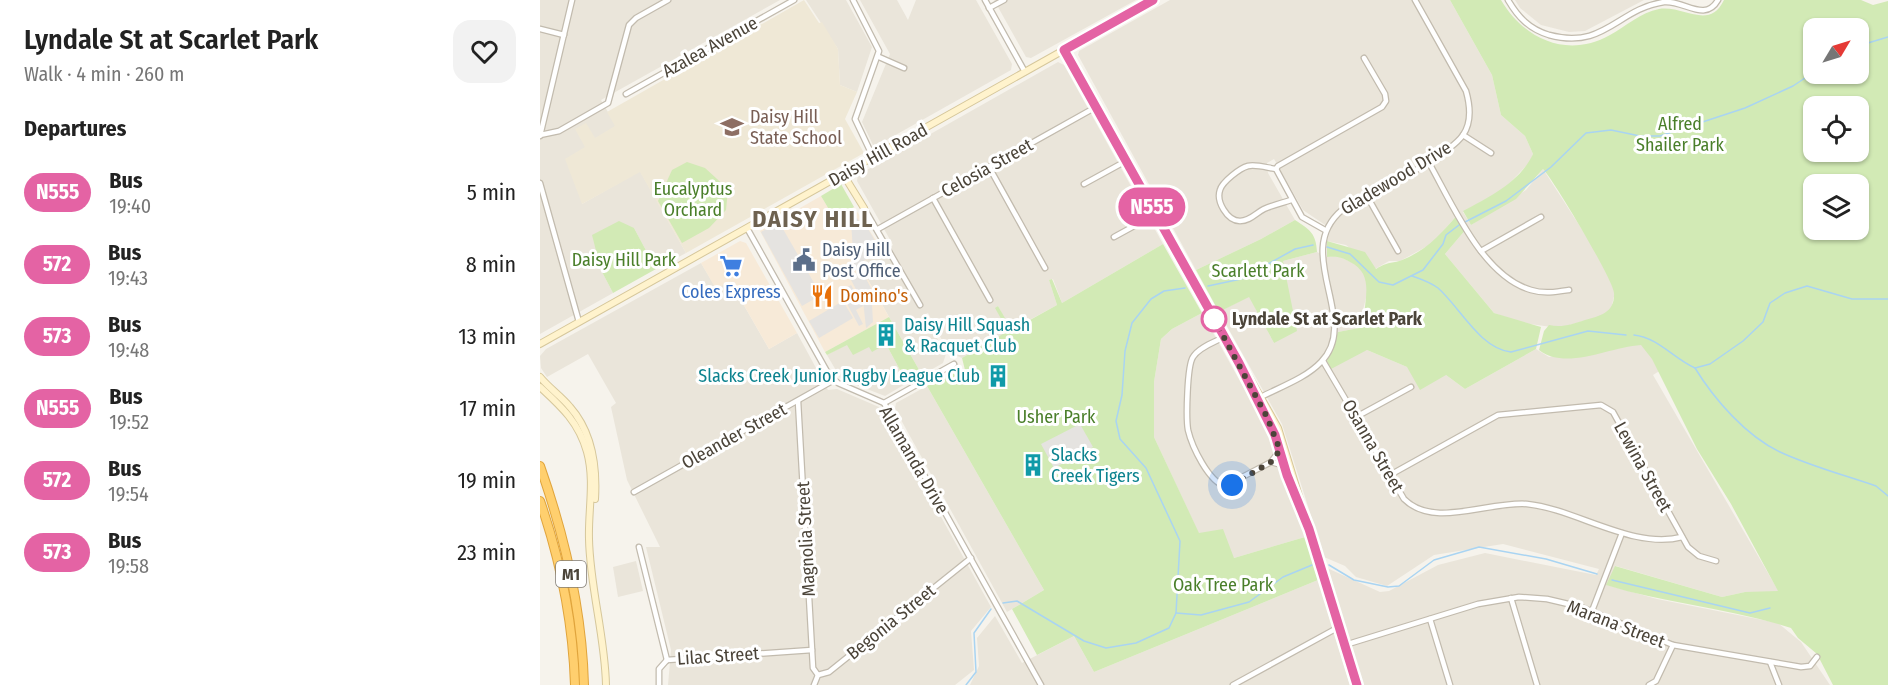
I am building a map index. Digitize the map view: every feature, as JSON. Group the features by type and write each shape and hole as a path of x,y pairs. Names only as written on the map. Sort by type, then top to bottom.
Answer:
{"highway":[{"name":"M1","path":"540,466 560,523 577,601 584,685"},
{"name":"M1","path":"540,501 552,537 566,603 575,685"}],"street":[{"path":"572,0 540,135 559,131 608,103 629,25 636,18 668,0"},
{"name":"Azalea Avenue","path":"626,94 794,0"},
{"path":"853,0 878,44 879,57 855,120 873,157"},
{"path":"985,0 1025,72"},
{"path":"990,8 1004,0"},
{"name":"Daisy Hill Road","path":"540,344 1153,0"},
{"name":"Gladewood Drive","path":"1323,361 1333,335 1334,321 1322,251 1325,230 1331,219 1342,210 1446,151 1462,135 1469,115 1466,91 1415,0"},
{"path":"1508,0 1527,25 1540,32 1566,39 1594,36 1664,0 1703,11 1714,7 1718,0"},
{"path":"540,29 564,35"},
{"path":"1064,50 1280,435 1357,685"},
{"path":"879,57 904,68"},
{"path":"1276,169 1382,106 1386,101 1385,94 1364,58"},
{"name":"Celosia Street","path":"878,229 1096,107"},
{"path":"1462,135 1491,153"},
{"path":"1084,184 1126,161"},
{"path":"1428,161 1481,251 1504,276 1520,286 1548,292 1569,290"},
{"path":"1276,169 1254,165 1243,168 1223,184 1220,190 1221,204 1228,215 1236,221 1244,221 1266,208 1291,200"},
{"path":"988,167 1045,268"},
{"path":"1276,169 1291,200 1302,216 1325,230"},
{"path":"843,174 878,229 920,305"},
{"path":"540,183 579,322"},
{"path":"1367,196 1398,251"},
{"path":"933,198 990,300"},
{"path":"1114,237 1156,214"},
{"path":"1481,251 1541,217"},
{"path":"747,228 834,380"},
{"path":"1224,337 1196,353 1191,362 1188,431 1218,484 1232,485 1271,462 1280,450"},
{"path":"1259,399 1313,370 1323,361"},
{"name":"Osanna Street","path":"1323,361 1404,500 1412,507 1430,514 1500,504 1528,504 1559,510 1622,533 1670,541 1682,537"},
{"path":"884,403 954,364"},
{"path":"540,377 572,409 589,440 595,465 596,485 591,554"},
{"name":"Oleander Street","path":"634,492 834,380"},
{"name":"Allamanda Drive","path":"834,380 884,403 1039,684"},
{"path":"540,387 567,411 577,426 587,453 591,497 589,540 604,650 606,685"},
{"path":"1356,417 1411,387"},
{"path":"1259,399 1275,435 1309,529"},
{"name":"Magnolia Street","path":"798,401 813,668 818,675"},
{"name":"Lewina Street","path":"1390,475 1498,415 1601,405 1612,412 1682,537 1693,552 1716,561"},
{"path":"1271,462 1285,466"},
{"path":"1592,611 1622,533"},
{"name":"Lilac Street","path":"639,547 667,660 812,650"},
{"name":"Begonia Street","path":"818,675 829,672 971,558"},
{"path":"1511,598 1537,685"},
{"name":"Marana Street","path":"1345,645 1478,604 1511,598 1546,599 1592,611 1673,645 1801,667 1810,666 1817,657"},
{"path":"1431,620 1450,685"},
{"path":"1233,685 1339,627"},
{"path":"1650,685 1656,681 1673,645"},
{"path":"659,685 659,669 667,660"},
{"path":"1770,662 1779,685"},
{"path":"814,685 818,675"},
{"path":"1656,681 1661,685"}],"shaded area":[{"path":"540,0 780,0 601,100 616,126 585,147 582,204 640,171 686,253 656,269 634,228 601,270 613,293 540,334"},
{"name":"Daisy Hill State School","path":"804,0 819,23 822,22 838,49 840,85 857,92 845,119 864,153 686,253 640,172 582,204 565,159 585,147 575,129 586,123 595,138 615,126 607,112"},
{"path":"806,0 846,0 872,47 857,92 840,85 838,49"},
{"path":"860,0 897,0 908,20 916,0 976,0 1012,64 1011,70 876,146 873,145 862,122 890,54"},
{"path":"994,0 1136,0 1031,58 1026,57"},
{"path":"1170,0 1450,0 1492,75 1501,115 1525,136 1533,154 1529,163 1504,189 1463,212 1471,225 1526,190 1543,169 1606,271 1615,292 1611,309 1605,315 1559,328 1522,323 1494,313 1445,254 1467,228 1458,214 1433,243 1400,261 1389,261 1375,269 1346,245 1327,241 1331,229 1303,210 1274,159 1267,163 1268,173 1295,220 1196,270 1078,55 1079,51"},
{"path":"1515,0 1644,0 1585,31 1569,32 1541,25 1520,8"},
{"path":"1058,62 1064,65 1163,244 1062,303 1053,279 1049,280 1057,305 1011,330 998,306 996,308 1009,331 962,358 948,352 928,313 924,315 946,354 943,363 922,375 859,264 893,245 857,181 858,175"},
{"path":"821,196 834,218 854,207 883,251 859,264 889,317 825,352 760,231"},
{"path":"857,218 860,223 864,222 881,251 858,264 871,288 873,322 866,328 862,291 858,293 850,278 858,273 854,267 851,221"},
{"path":"779,222 821,295 802,306 761,232"},
{"path":"740,241 746,243 797,333 769,349 730,281 716,289 701,263"},
{"path":"1317,252 1327,257 1338,256 1359,266 1365,275 1368,290 1363,310 1365,327 1338,332 1327,361 1367,350 1407,367 1446,375 1465,389 1536,349 1549,357 1644,340 1661,370 1653,375 1779,592 1745,592 1722,597 1616,566 1607,585 1657,599 1778,623 1801,642 1830,685 1363,685 1327,568 1380,592 1389,591 1438,565 1485,553 1596,575 1599,569 1503,544 1434,555 1387,586 1356,577 1345,566 1324,557 1282,424 1219,312 1249,296 1274,343 1283,261"},
{"path":"701,263 716,288 730,281 769,349 797,333 828,390 837,389 879,407 884,414 991,607 971,631 974,670 955,685 668,685 671,650 646,547 660,547 627,480 611,407 616,403 588,354 547,377 541,368 540,356 546,349"},
{"path":"851,285 863,306 856,310 863,324 859,326 840,291"},
{"path":"843,301 853,318 819,338 809,321"},
{"path":"1202,313 1269,433 1305,537 1234,558 1199,534 1154,437 1154,382 1161,339 1172,329"},
{"path":"847,344 886,344 907,383 885,396 841,379 827,355"},
{"path":"927,386 1044,590 1007,612 895,409 896,403"},
{"path":"1080,424 1093,447 1054,468 1041,444"},
{"path":"636,561 643,591 618,597 613,567"},
{"path":"1318,580 1350,685 970,685 979,666 977,638 995,616 1022,663 1074,636 1094,672"}],"green space":[{"name":"Alfred Shailer Park","path":"1450,0 1501,0 1511,14 1534,35 1563,45 1594,42 1640,16 1659,9 1678,10 1695,15 1711,14 1724,0 1861,0 1873,5 1888,1 1888,685 1833,685 1817,654 1798,638 1791,628 1606,585 1615,566 1722,597 1745,592 1778,591 1731,504 1697,449 1652,359 1641,345 1575,358 1550,356 1539,350 1544,331 1549,325 1567,325 1601,315 1612,305 1614,293 1582,230 1543,169 1516,199 1471,225 1463,211 1512,181 1533,154 1525,136 1501,115 1492,75"},
{"name":"Eucalyptus Orchard","path":"687,162 705,168 728,189 726,210 709,228 682,243 658,201 672,170"},
{"path":"841,184 854,207 834,218 821,196"},
{"path":"1458,214 1467,228 1445,254 1494,313 1541,327 1536,349 1465,389 1446,375 1420,390 1407,367 1367,350 1331,369 1327,361 1338,332 1364,327 1366,282 1358,268 1347,260 1327,257 1327,241 1365,252 1376,269 1419,251 1439,235"},
{"name":"Scarlett Park","path":"1295,220 1311,233 1317,252 1283,261 1297,331 1274,343 1249,297 1219,312 1196,270"},
{"name":"Daisy Hill Park","path":"619,221 634,228 656,269 613,293 601,270 592,235"},
{"name":"Usher Park","path":"1163,244 1202,313 1172,329 1161,339 1154,382 1154,437 1199,533 1223,529 1234,558 1305,537 1318,580 1094,672 1074,636 1037,655 1012,609 1044,590 927,386 950,373 965,370 962,358 1008,331 995,308 998,306 1012,330 1057,305 1049,280 1052,279 1062,303"},
{"path":"889,317 922,375 907,383 886,344 872,352 869,347 853,355 847,345 827,355 825,352"}],"waterway":[{"path":"1869,43 1888,37"},
{"path":"1465,222 1506,201 1551,167 1586,133 1611,130 1640,136 1660,136 1745,108 1803,79"},
{"path":"1327,247 1350,254 1379,282 1393,285 1423,270 1443,244 1446,235 1459,225"},
{"path":"1208,286 1241,279 1295,249 1313,245"},
{"path":"1412,276 1438,288 1480,335 1500,349 1511,352 1588,331 1626,335"},
{"path":"1634,335 1659,344 1695,368 1710,364 1743,341 1763,322 1770,303 1785,293 1807,286 1852,299 1888,299"},
{"path":"1003,603 1017,601 1084,641 1106,648 1136,643 1169,628 1176,613 1180,541 1146,468 1120,439 1116,421 1122,395 1125,351 1132,323 1151,299 1164,291 1185,288"},
{"path":"1695,368 1732,416 1767,445 1803,462 1876,486 1888,496"},
{"path":"1329,565 1354,580 1388,587 1399,586 1434,560 1479,547 1546,559 1597,574"},
{"path":"1176,613 1201,615 1249,602 1283,577 1312,565"},
{"path":"1612,580 1750,613 1770,608"},
{"path":"966,685 976,672 974,633 991,609"}],"bus line":[{"name":"N555","path":"1153,0 1064,50 1267,417 1289,481 1294,487 1309,529 1357,685"}],"place":[{"name":"Daisy Hill State School","path":"732,127"},
{"name":"Daisy Hill Post Office","path":"804,260"},
{"name":"Coles Express","path":"731,266"},
{"name":"Domino's","path":"822,296"},
{"name":"Lyndale St at Scarlet Park","path":"1214,319"},
{"name":"Daisy Hill Squash & Racquet Club","path":"886,335"},
{"name":"Slacks Creek Junior Rugby League Club","path":"998,376"},
{"name":"Slacks Creek Tigers","path":"1033,465"}],"district":[{"name":"DAISY HILL","path":"813,219"}],"route":[{"path":"1214,319 1267,417 1280,450 1278,456 1271,462 1232,485"}],"park label":[{"name":"Oak Tree Park","path":"1223,585"}]}
